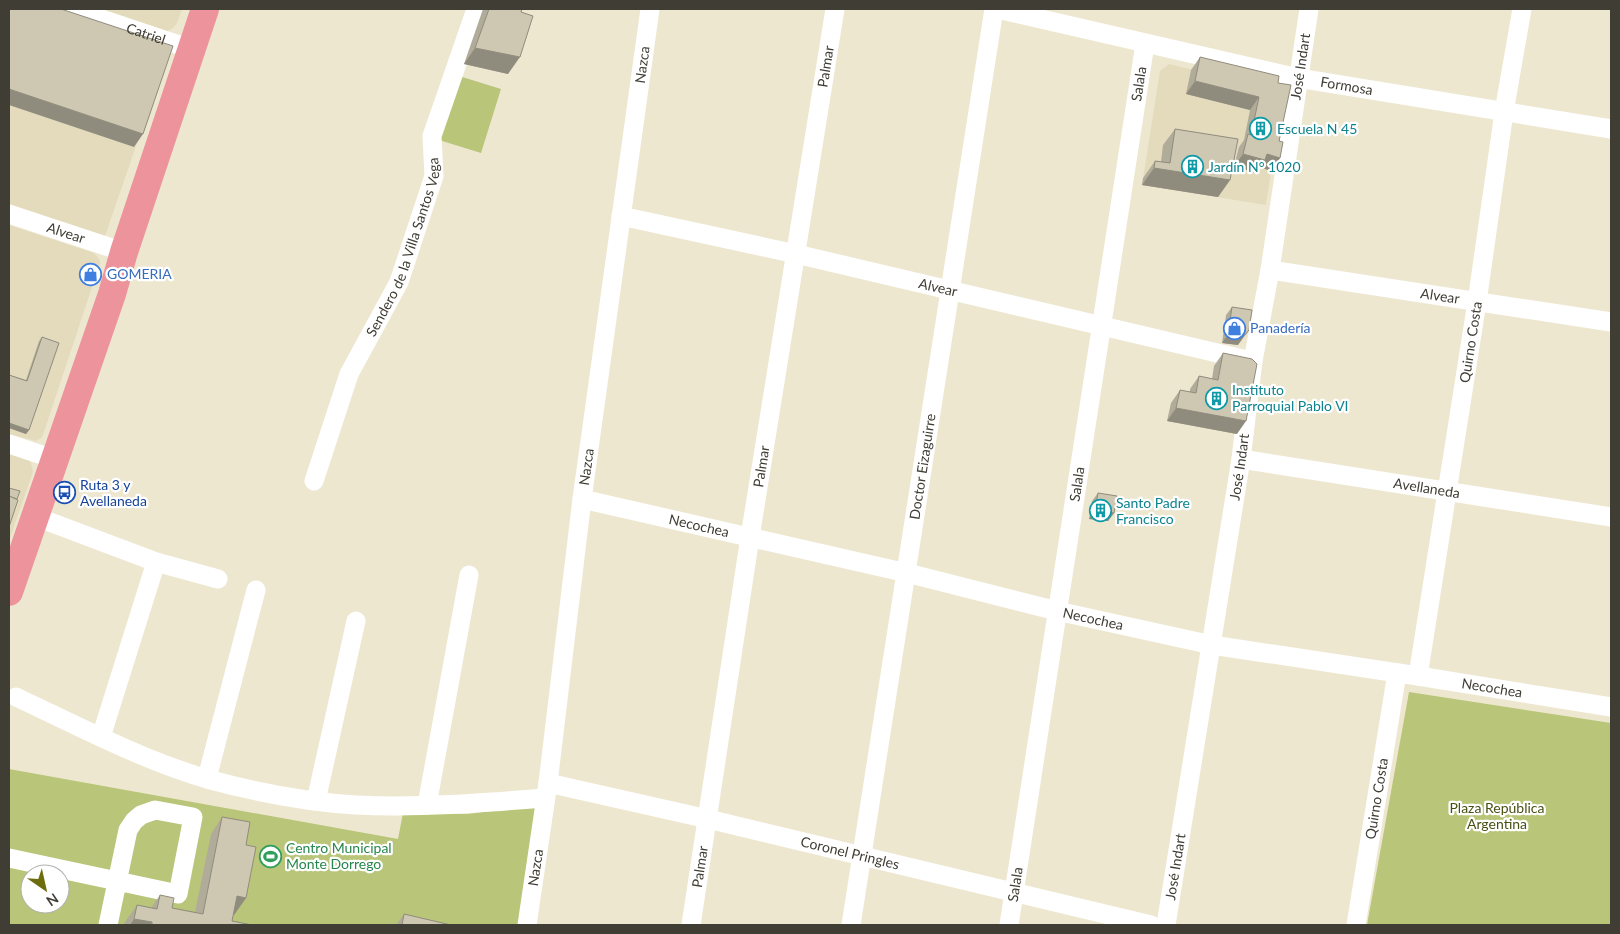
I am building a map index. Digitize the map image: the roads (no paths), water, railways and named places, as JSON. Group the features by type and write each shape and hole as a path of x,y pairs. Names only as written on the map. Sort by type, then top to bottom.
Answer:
{"highway":[{"path":"9,592 112,294 124,252 205,9"}],"street":[{"name":"Catriel","path":"72,9 191,49"},
{"name":"Sendero de la Villa Santos Vega","path":"314,481 349,374 399,282 434,176 432,136 476,9"},
{"name":"Nazca","path":"527,925 546,790 582,499 650,9"},
{"name":"Palmar","path":"691,925 750,537 836,9"},
{"name":"Formosa","path":"995,9 1298,78 1611,129"},
{"name":"Doctor Eizaguirre","path":"851,925 995,9"},
{"name":"José Indart","path":"1166,925 1212,645 1241,459 1253,361 1270,270 1309,9"},
{"name":"Quirno Costa","path":"1418,676 1477,302 1504,112 1522,9"},
{"name":"Salala","path":"1009,925 1145,44"},
{"name":"Alvear","path":"9,214 124,252"},
{"name":"Alvear","path":"622,216 796,254 1253,361"},
{"name":"Alvear","path":"1270,270 1611,322"},
{"path":"9,444 54,459"},
{"name":"Avellaneda","path":"1241,459 1611,517"},
{"name":"Necochea","path":"582,499 907,573 1057,611 1212,645 1611,707"},
{"path":"34,516 156,562 218,579"},
{"path":"101,737 156,562"},
{"path":"427,805 469,575"},
{"path":"207,778 256,590"},
{"path":"316,801 356,621"},
{"name":"Quirno Costa","path":"1356,925 1397,673"},
{"name":"Coronel Pringles","path":"16,697 136,753 207,778 264,793 356,805 427,805 468,804 546,790 708,819 1151,925"},
{"path":"9,858 117,882 178,894 193,818 155,810 141,815 134,821 128,830 117,882 108,925"}],"place":[{"name":"Escuela N 45","path":"1261,129"},
{"name":"Jardín N° 1020","path":"1192,167"},
{"name":"GOMERIA","path":"91,274"},
{"name":"Panadería","path":"1234,328"},
{"name":"Instituto Parroquial Pablo VI","path":"1216,398"},
{"name":"Ruta 3 y Avellaneda","path":"64,493"},
{"name":"Santo Padre Francisco","path":"1100,511"},
{"name":"Centro Municipal Monte Dorrego","path":"270,856"}],"park label":[{"name":"Plaza República Argentina","path":"1497,816"}]}
